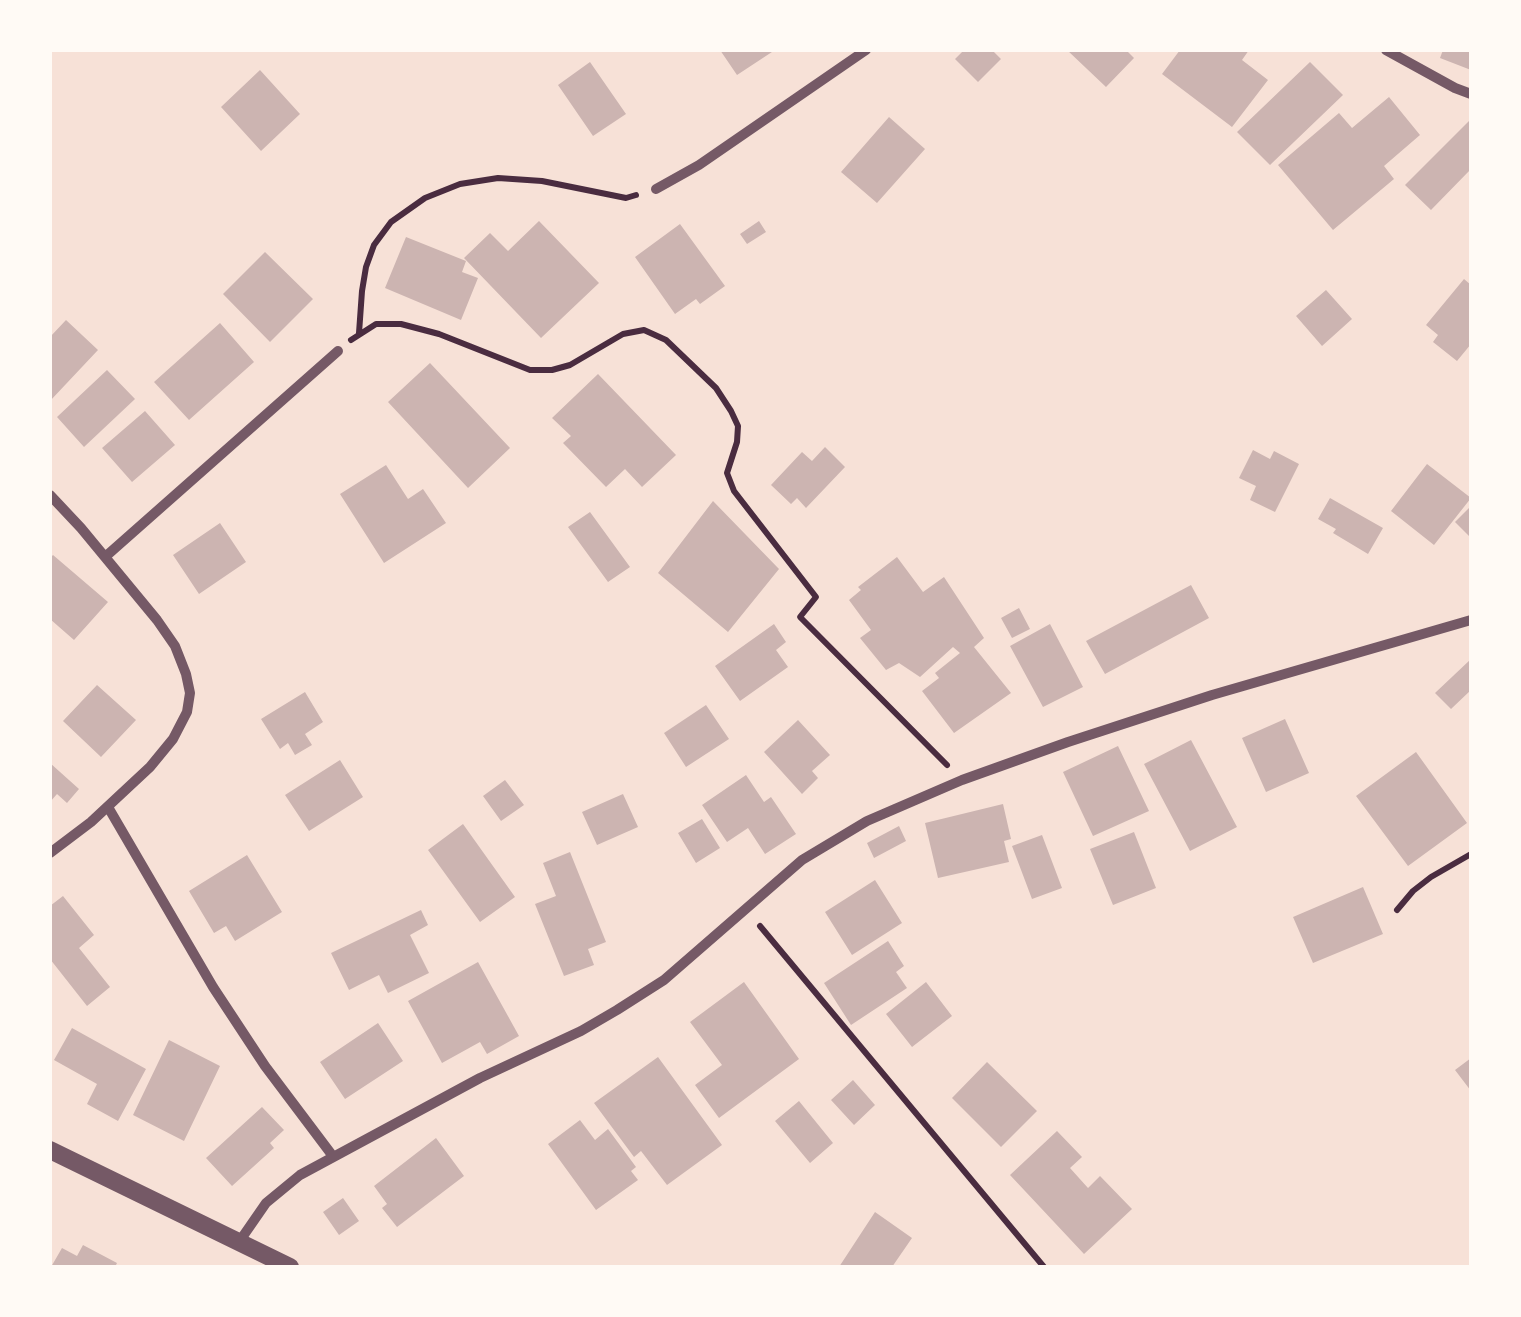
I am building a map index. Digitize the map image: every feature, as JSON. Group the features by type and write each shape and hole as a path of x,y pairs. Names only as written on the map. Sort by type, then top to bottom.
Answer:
{"street":[{"path":"656,189 866,50"},
{"path":"1386,50 1471,94"},
{"path":"105,557 338,351"},
{"path":"50,495 175,646 190,693 173,738 150,767 50,853"},
{"path":"239,1242 266,1203 300,1174 618,1010 664,980 802,860 892,809 1068,742 1212,695 1471,620"},
{"path":"108,807 213,987 332,1156"},
{"path":"50,1150 290,1267"}],"path":[{"path":"359,333 362,291 374,244 391,222 425,198 460,184 498,178 626,198 656,189"},
{"path":"338,351 376,324 401,324 439,334 530,370 552,370 570,365 623,334 644,330 666,340 716,388 731,410 738,426 737,442 727,473 734,491 816,597 800,617 962,780"},
{"path":"1397,910 1431,877 1471,854"},
{"path":"746,909 1044,1267"}],"building":[{"path":"720,50 775,50 737,75"},
{"path":"964,50 992,50 1001,59 978,82 955,59"},
{"path":"1067,50 1126,50 1134,58 1106,87"},
{"path":"1180,50 1249,50 1242,60 1268,80 1232,127 1162,74"},
{"path":"1443,50 1471,50 1471,70 1440,58"},
{"path":"590,62 626,114 593,136 558,85"},
{"path":"1310,62 1343,95 1270,165 1237,132"},
{"path":"260,70 300,114 261,151 221,107"},
{"path":"1389,97 1420,135 1384,166 1394,179 1333,230 1278,165 1339,113 1352,128"},
{"path":"889,117 925,149 877,203 841,172"},
{"path":"1471,119 1471,169 1431,210 1405,185"},
{"path":"539,221 599,283 541,338 464,258 490,233 508,251"},
{"path":"759,221 766,232 747,244 740,234"},
{"path":"680,224 725,286 700,304 696,299 675,314 635,257"},
{"path":"406,237 466,261 462,272 478,278 461,320 385,288"},
{"path":"265,252 313,299 270,342 223,294"},
{"path":"1464,279 1471,285 1471,344 1457,361 1433,342 1438,335 1426,325"},
{"path":"1326,290 1352,319 1322,346 1296,316"},
{"path":"66,320 98,350 50,401 50,337"},
{"path":"220,323 254,362 189,420 154,382"},
{"path":"430,363 510,448 468,488 388,402"},
{"path":"107,370 135,399 84,447 57,417"},
{"path":"598,374 676,455 642,487 625,469 606,487 563,443 571,436 552,418"},
{"path":"145,411 175,445 132,482 102,448"},
{"path":"825,447 845,467 806,508 797,498 791,504 771,485 802,452 812,461"},
{"path":"1253,450 1270,459 1274,451 1299,464 1275,512 1250,500 1256,486 1239,478"},
{"path":"1427,464 1471,498 1434,545 1391,511"},
{"path":"386,465 408,499 423,489 446,523 384,563 340,494"},
{"path":"1330,498 1383,528 1368,554 1318,519"},
{"path":"713,501 779,569 728,632 658,573"},
{"path":"1471,506 1471,538 1455,522"},
{"path":"590,512 630,567 608,582 568,527"},
{"path":"220,523 246,562 199,594 173,555"},
{"path":"53,555 108,602 74,640 50,619"},
{"path":"897,557 923,592 944,577 984,638 974,647 1011,693 954,733 922,691 939,678 935,673 960,653 953,647 920,677 899,663 886,670 860,638 871,630 849,600 861,590 858,587"},
{"path":"1191,585 1209,618 1105,674 1086,641"},
{"path":"1019,608 1030,629 1012,638 1001,618"},
{"path":"774,624 786,642 776,650 788,667 740,701 715,666"},
{"path":"1050,624 1083,687 1043,707 1010,646"},
{"path":"1471,659 1471,690 1451,709 1435,693"},
{"path":"97,685 136,720 101,757 63,721"},
{"path":"305,692 323,722 305,734 312,745 295,755 288,743 280,749 261,719"},
{"path":"706,705 729,739 686,767 664,733"},
{"path":"1285,719 1309,773 1266,792 1242,738"},
{"path":"798,720 830,755 812,771 818,778 802,794 764,752"},
{"path":"1191,740 1237,827 1190,851 1144,764"},
{"path":"1118,746 1149,811 1093,836 1063,772"},
{"path":"1416,752 1467,823 1408,866 1356,796"},
{"path":"340,760 363,797 309,831 285,795"},
{"path":"50,763 79,789 67,803 57,794 50,802"},
{"path":"746,775 764,802 771,797 796,834 765,854 748,828 727,842 702,805"},
{"path":"505,780 524,805 501,821 483,796"},
{"path":"623,794 638,827 597,845 582,812"},
{"path":"1003,804 1011,839 1004,841 1009,862 938,878 925,823"},
{"path":"702,819 720,848 696,863 678,833"},
{"path":"463,824 515,897 480,922 428,850"},
{"path":"899,826 906,841 874,858 867,843"},
{"path":"1134,832 1156,888 1113,905 1090,849"},
{"path":"1042,835 1062,888 1032,899 1012,846"},
{"path":"570,852 606,942 588,949 594,965 564,976 535,904 556,896 543,863"},
{"path":"247,855 282,912 235,941 226,926 214,933 189,891"},
{"path":"875,880 902,923 852,955 825,912"},
{"path":"1363,887 1383,934 1313,963 1293,917"},
{"path":"63,896 94,935 79,948 110,987 87,1006 50,959 50,906"},
{"path":"421,910 428,925 410,935 429,973 388,993 379,975 349,990 331,953"},
{"path":"888,941 904,966 896,972 907,988 851,1025 824,983"},
{"path":"478,962 519,1036 487,1054 480,1042 442,1063 408,1001"},
{"path":"744,982 799,1059 719,1118 695,1085 722,1065 690,1022"},
{"path":"926,982 952,1016 912,1047 886,1014"},
{"path":"378,1023 403,1061 345,1099 320,1062"},
{"path":"72,1028 146,1069 118,1121 87,1104 97,1084 54,1060"},
{"path":"169,1040 220,1066 184,1141 133,1115"},
{"path":"658,1057 722,1145 667,1185 641,1151 634,1157 594,1103"},
{"path":"1471,1058 1471,1091 1455,1070"},
{"path":"987,1062 1037,1111 1001,1147 952,1098"},
{"path":"853,1080 875,1105 854,1125 831,1100"},
{"path":"799,1101 833,1143 810,1163 775,1121"},
{"path":"262,1107 284,1130 270,1143 274,1148 232,1186 206,1158"},
{"path":"580,1120 595,1140 608,1129 636,1167 631,1171 638,1180 596,1210 548,1144"},
{"path":"1057,1131 1082,1157 1070,1168 1088,1188 1100,1176 1132,1209 1084,1254 1010,1175"},
{"path":"436,1138 464,1176 397,1227 382,1208 387,1204 374,1186"},
{"path":"343,1198 359,1221 339,1235 323,1212"},
{"path":"875,1212 912,1238 892,1267 839,1267"},
{"path":"83,1245 117,1263 115,1267 51,1267 62,1248 77,1256"}]}
